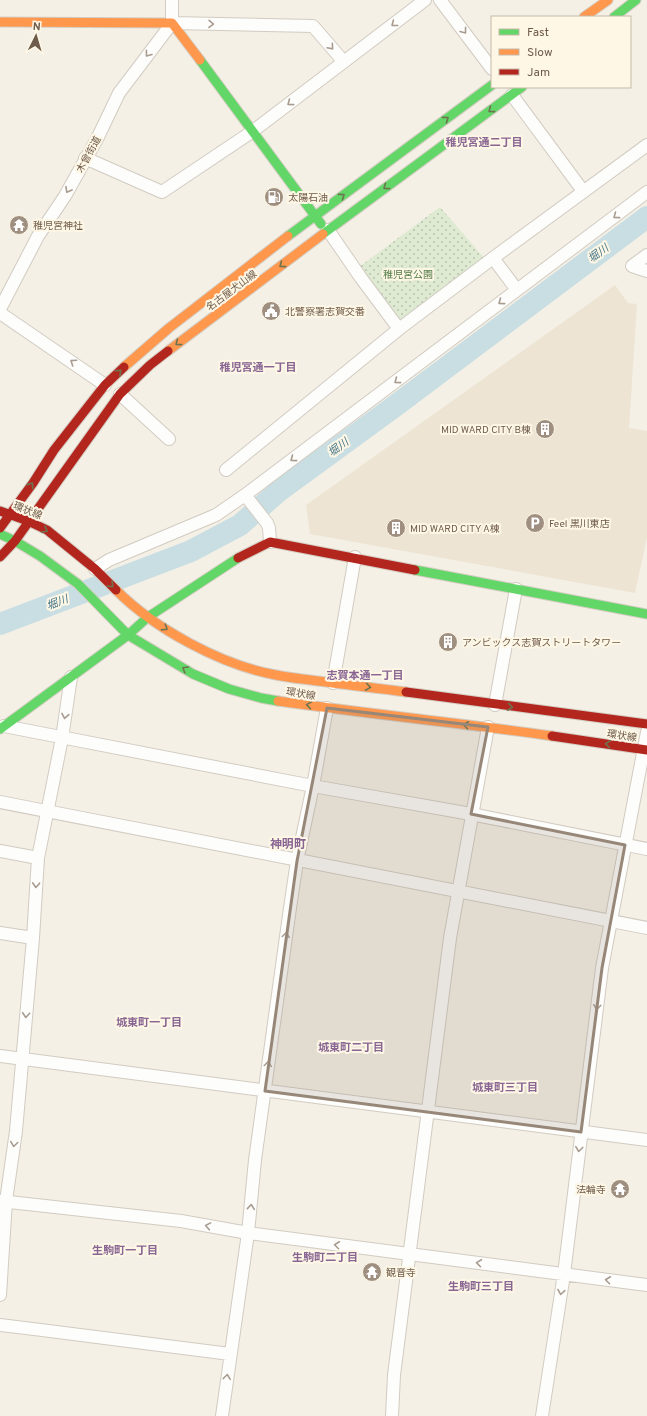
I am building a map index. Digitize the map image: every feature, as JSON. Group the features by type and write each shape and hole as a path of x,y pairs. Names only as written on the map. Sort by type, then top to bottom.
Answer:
{"main road":[{"path":"585,16 608,0"},
{"path":"615,16 636,0"},
{"path":"0,22 172,23 253,131 314,216 328,230"},
{"name":"名古屋犬山線","path":"0,528 33,483 54,450 105,385 168,328 314,216 491,86"},
{"name":"名古屋犬山線","path":"0,557 28,521 120,394 150,365 173,346 219,314 328,230 521,88"},
{"name":"環状線","path":"0,511 28,521 47,530 97,571 122,596 148,617 207,652 244,666 275,675 647,724"},
{"name":"環状線","path":"0,534 14,540 40,556 78,584 128,635 193,674 229,689 261,698 327,708 488,727 645,749"},
{"path":"2,727 128,635 148,617 240,557 270,542 355,557 647,614"}],"street":[{"path":"172,0 172,23 313,26 344,62"},
{"path":"86,158 162,192 253,131 425,0"},
{"path":"440,0 491,68"},
{"name":"木曾街道","path":"0,310 32,247 65,196 98,137 119,93 172,23"},
{"path":"512,95 583,191"},
{"path":"226,470 399,329 647,145"},
{"path":"97,571 109,560 216,515 248,498 517,290 647,192"},
{"path":"328,230 399,329"},
{"path":"647,255 632,266 647,271"},
{"path":"493,258 517,290"},
{"path":"0,313 105,385"},
{"path":"120,394 169,440"},
{"path":"248,498 267,523 270,542"},
{"path":"333,683 355,557"},
{"path":"495,705 516,589"},
{"path":"0,1296 3,1201 16,1131 33,938 38,858 62,738 71,677"},
{"path":"222,1416 248,1234 255,1160 297,861 313,786 327,708"},
{"path":"2,727 313,786 471,814 647,849"},
{"path":"392,1416 394,1375 408,1253 450,938 471,814 488,727"},
{"path":"542,1416 564,1274 602,968 645,749 647,732"},
{"path":"0,802 647,928"},
{"path":"0,851 38,858"},
{"path":"0,933 33,938"},
{"path":"0,1056 647,1140"},
{"path":"3,1201 166,1219 248,1234 408,1253 647,1285"},
{"path":"0,1325 230,1354"}],"highlighted area":[{"path":"327,708 488,727 471,814 625,845 602,968 581,1132 265,1091 297,861"}],"shaded area":[{"path":"615,285 628,303 637,304 629,428 647,431 647,537 635,593 310,534 306,505"}],"green space":[{"name":"稚児宮公園","path":"440,207 485,259 404,321 397,320 359,267"}],"waterway":[{"name":"堀川","path":"0,624 191,551 240,525 280,490 395,406 647,217"}],"traffic: fast":[{"path":"615,16 636,0"},
{"path":"200,60 321,224"},
{"path":"288,236 491,86"},
{"path":"323,234 521,88"},
{"path":"0,534 40,556 78,584 128,635 193,674 229,689 278,701"},
{"path":"0,729 128,635 148,617 238,558"},
{"path":"415,570 647,614"}],"traffic: slow":[{"path":"585,16 608,0"},
{"path":"0,22 172,23 200,60"},
{"path":"168,351 323,234"},
{"path":"124,367 169,328 288,236"},
{"path":"116,590 150,618 169,631 211,654 233,663 286,677 406,692"},
{"path":"278,701 552,736"}],"traffic: jam":[{"path":"0,557 15,541 120,394 150,365 168,351"},
{"path":"0,528 33,483 54,450 105,385 124,367"},
{"path":"0,511 28,521 47,530 95,569 116,590"},
{"path":"238,558 270,542 415,570"},
{"path":"406,692 647,724"},
{"path":"552,736 647,750"}],"place":[{"name":"太陽石油","path":"274,197"},
{"name":"稚児宮神社","path":"19,225"},
{"name":"北警察署志賀交番","path":"271,311"},
{"name":"MID WARD CITY B棟","path":"545,429"},
{"name":"Feel 黒川東店","path":"535,523"},
{"name":"MID WARD CITY A棟","path":"396,528"},
{"name":"アンビックス志賀ストリートタワー","path":"448,642"},
{"name":"法輪寺","path":"620,1189"},
{"name":"観音寺","path":"372,1272"}],"district":[{"name":"稚児宮通二丁目","path":"484,142"},
{"name":"稚児宮通一丁目","path":"258,367"},
{"name":"志賀本通一丁目","path":"365,675"},
{"name":"神明町","path":"288,844"},
{"name":"城東町一丁目","path":"149,1022"},
{"name":"城東町二丁目","path":"351,1047"},
{"name":"城東町三丁目","path":"505,1087"},
{"name":"生駒町一丁目","path":"125,1250"},
{"name":"生駒町二丁目","path":"325,1257"},
{"name":"生駒町三丁目","path":"481,1286"}]}
